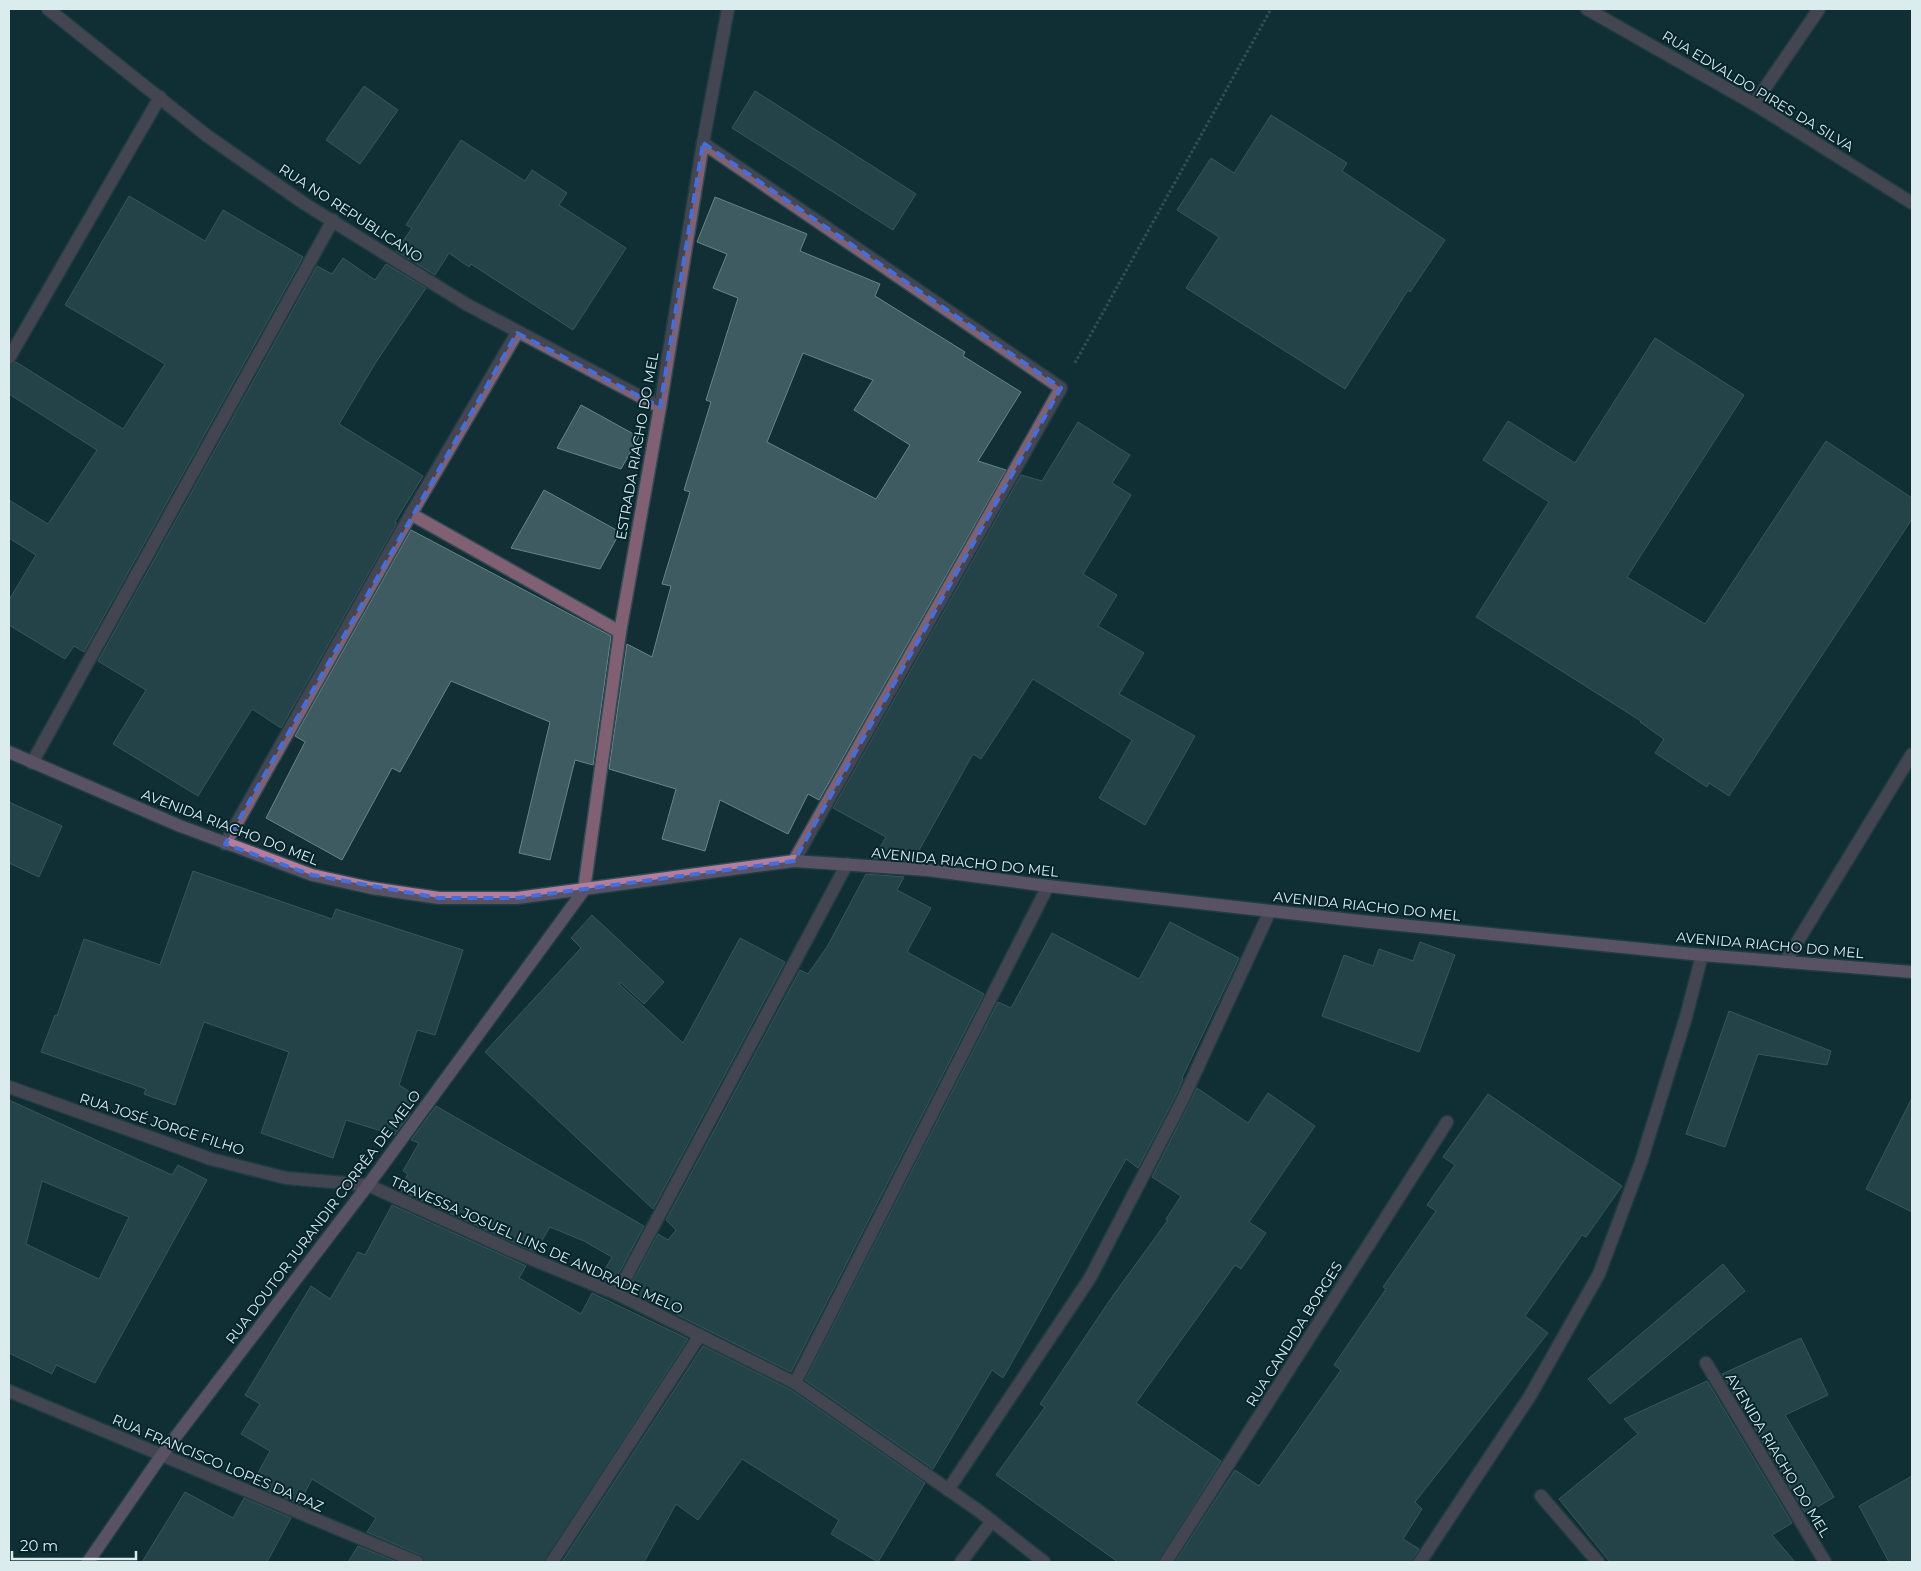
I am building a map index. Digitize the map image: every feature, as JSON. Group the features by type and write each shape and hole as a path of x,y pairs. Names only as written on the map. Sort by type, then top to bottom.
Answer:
{"street":[{"name":"RUA NO REPUBLICANO","path":"48,9 206,135 305,204 466,304 517,333 660,407"},
{"name":"ESTRADA RIACHO DO MEL","path":"584,890 620,632 660,407 703,143 728,9"},
{"name":"RUA EDVALDO PIRES DA SILVA","path":"1587,9 1754,104 1912,203"},
{"path":"1754,104 1819,9"},
{"path":"9,358 160,97"},
{"path":"703,143 1061,388 794,861"},
{"path":"32,763 333,220"},
{"path":"225,844 411,514 517,333"},
{"path":"411,514 620,632"},
{"name":"AVENIDA RIACHO DO MEL","path":"9,752 225,844 312,875 371,888 439,898 517,898 794,861 928,870 1048,886 1270,911 1702,955 1912,972"},
{"path":"1785,962 1912,754"},
{"path":"617,1294 847,864"},
{"path":"795,1383 1048,886"},
{"name":"RUA DOUTOR JURANDIR CORRÊA DE MELO","path":"88,1562 161,1456 368,1185 584,890"},
{"path":"948,1490 1090,1278 1182,1098 1270,911"},
{"path":"1420,1562 1530,1396 1599,1274 1641,1162 1686,1017 1702,955"},
{"name":"RUA JOSÉ JORGE FILHO","path":"9,1087 211,1159 286,1178 368,1185"},
{"name":"RUA CANDIDA BORGES","path":"1166,1562 1446,1122"},
{"name":"TRAVESSA JOSUEL LINS DE ANDRADE MELO","path":"368,1185 517,1252 617,1294 795,1383 992,1521 1044,1562"},
{"path":"552,1562 700,1335"},
{"name":"AVENIDA RIACHO DO MEL","path":"1706,1363 1825,1562"},
{"name":"RUA FRANCISCO LOPES DA PAZ","path":"9,1391 416,1562"},
{"path":"1541,1496 1598,1562"},
{"path":"961,1562 992,1521"}],"path":[{"path":"1061,388 1271,9"}],"highlighted area":[{"path":"703,143 1061,388 794,861 517,898 439,898 312,875 225,844 517,333 660,407"}],"building":[{"path":"364,86 398,110 360,164 326,140"},
{"path":"755,91 916,194 893,230 732,128"},
{"path":"1271,115 1347,163 1342,171 1445,240 1410,292 1408,290 1345,389 1186,288 1219,237 1177,210 1211,158 1234,173"},
{"path":"461,140 525,181 532,170 567,193 559,205 626,248 573,330 471,264 469,267 449,253 435,275 396,251 412,228 406,225"},
{"path":"129,196 205,241 223,210 303,257 84,652 74,646 65,659 9,625 9,600 36,555 9,538 9,500 48,524 97,450 9,394 9,366 16,362 123,429 165,364 65,305"},
{"path":"715,197 807,234 800,251 880,284 875,296 965,352 963,356 1021,392 978,461 1006,470 819,800 808,794 788,834 720,800 705,851 662,839 676,789 609,769 627,644 652,657 671,586 662,584 690,492 684,490 711,402 706,400 738,298 713,288 727,254 697,242","holes":["803,353 873,380 854,410 910,445 876,499 767,442"]},
{"path":"343,258 375,280 386,264 426,288 376,362 339,424 423,476 395,522 397,523 281,728 252,709 198,796 113,744 146,690 98,661 317,266 332,274"},
{"path":"1655,338 1744,395 1627,577 1705,624 1826,441 1912,498 1912,519 1729,796 1709,783 1707,787 1655,753 1664,739 1641,721 1476,617 1549,502 1483,460 1508,421 1575,463"},
{"path":"581,405 639,437 621,469 557,448"},
{"path":"1078,422 1130,455 1112,483 1131,495 1083,574 1117,595 1098,626 1144,653 1119,694 1195,736 1145,825 1099,798 1132,740 1033,679 981,759 973,754 913,861 874,858 886,837 833,808 1021,475 1042,481"},
{"path":"544,490 620,532 600,569 511,548"},
{"path":"411,530 611,636 593,765 575,760 550,860 519,853 550,722 451,681 400,772 392,768 342,860 266,818 305,742 295,736"},
{"path":"9,802 62,826 39,877 9,863"},
{"path":"193,871 332,919 336,909 463,950 435,1035 417,1030 399,1085 415,1095 409,1116 394,1135 346,1120 333,1158 261,1133 289,1052 204,1022 175,1105 144,1094 146,1089 41,1052 55,1015 57,1016 84,939 160,965"},
{"path":"866,874 904,877 897,890 931,908 907,952 984,994 791,1372 628,1290 658,1234 668,1240 676,1230 666,1220 800,970 808,974 827,947"},
{"path":"592,915 664,982 644,1004 620,982 619,984 683,1043 740,938 785,962 653,1209 485,1052 581,948 571,938"},
{"path":"1170,922 1239,958 1182,1078 1176,1095 1138,1168 1126,1159 1003,1378 992,1370 933,1469 805,1380 998,1002 1011,1008 1052,933 1139,979"},
{"path":"1420,942 1455,955 1419,1052 1322,1016 1344,955 1373,966 1379,949 1413,961"},
{"path":"1729,1011 1831,1051 1827,1065 1758,1054 1725,1147 1686,1134"},
{"path":"1197,1088 1248,1123 1268,1093 1315,1126 1249,1222 1266,1233 1241,1269 1235,1265 1136,1403 1221,1461 1158,1562 1118,1562 996,1475 1045,1407 1040,1404 1112,1297 1168,1220 1166,1219 1181,1196 1152,1177"},
{"path":"1488,1094 1622,1186 1586,1237 1582,1235 1525,1316 1548,1333 1415,1502 1422,1509 1403,1539 1419,1549 1412,1562 1175,1562 1235,1470 1259,1486 1341,1370 1334,1365 1386,1289 1383,1287 1436,1211 1427,1205 1455,1165 1443,1157"},
{"path":"1912,1098 1912,1212 1866,1189"},
{"path":"9,1100 172,1175 178,1165 207,1180 95,1383 56,1365 52,1374 9,1353","holes":["42,1181 129,1217 99,1279 26,1244"]},
{"path":"436,1106 644,1226 613,1284 600,1278 612,1257 584,1241 550,1227 535,1252 399,1190 408,1174 403,1171 419,1143 411,1140"},
{"path":"392,1205 526,1266 519,1278 581,1314 592,1293 688,1339 544,1562 425,1562 420,1555 367,1532 376,1518 312,1479 299,1504 252,1484 270,1451 241,1434 260,1404 245,1395 311,1286 330,1299 358,1252 365,1255"},
{"path":"1723,1264 1745,1291 1610,1404 1588,1379"},
{"path":"1801,1338 1828,1395 1785,1415 1834,1497 1806,1514 1722,1374"},
{"path":"703,1346 791,1390 925,1483 878,1562 831,1534 839,1520 742,1459 698,1520 676,1504 644,1562 562,1562"},
{"path":"1707,1381 1792,1523 1772,1535 1795,1562 1610,1562 1559,1499 1638,1434 1624,1419"},
{"path":"1912,1476 1912,1562 1889,1562 1859,1506"},
{"path":"185,1492 233,1518 244,1498 291,1518 267,1562 142,1562"},
{"path":"358,1546 397,1562 348,1562"}]}
